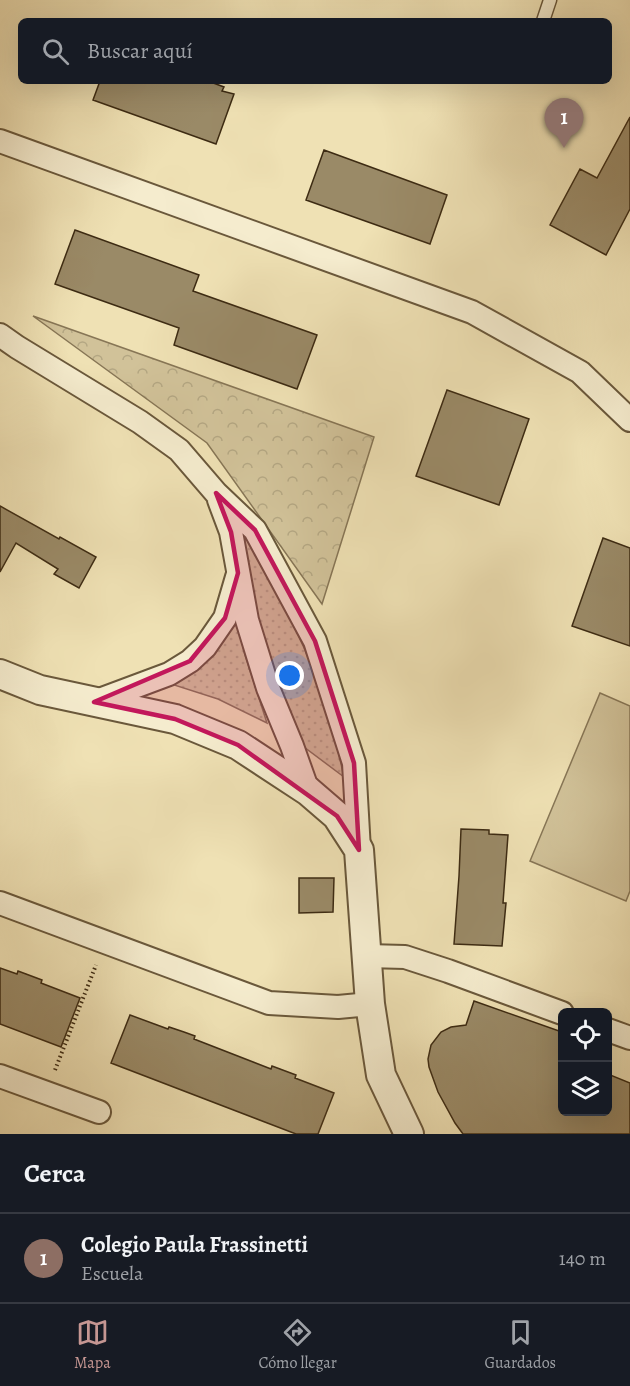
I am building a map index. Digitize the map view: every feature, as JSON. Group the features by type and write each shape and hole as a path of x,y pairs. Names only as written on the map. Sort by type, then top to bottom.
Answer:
{"street":[{"path":"0,141 472,312 580,372 630,420"},
{"path":"0,334 17,347 140,422 179,450 216,493 255,530 315,640 354,764 370,1004 381,1075 409,1134"},
{"path":"216,493 231,532 247,620 268,688 308,791"},
{"path":"94,702 168,674 190,661 205,647 225,618 238,573"},
{"path":"0,674 40,690 175,719 238,745 308,791 337,816 359,850"},
{"path":"0,903 269,1003 338,1007 370,1004"},
{"path":"367,956 405,957 558,1012"},
{"path":"612,1031 630,1038"},
{"path":"0,1076 99,1112"}],"lane":[{"path":"544,18 550,0"}],"path":[{"path":"46,1092 105,942"}],"highlighted area":[{"path":"216,493 255,530 315,641 354,763 359,850 337,816 238,745 175,719 94,702 190,661 225,618 238,573 231,532"}],"green space":[{"path":"33,316 374,437 322,604 207,443"},
{"path":"237,523 273,582 305,650 328,707 344,777 300,744 269,668"},
{"path":"235,615 267,723 218,699 171,684"},
{"path":"600,693 630,706 630,891 626,901 530,861"}],"building":[{"path":"99,84 216,84 224,87 222,91 234,94 216,144 93,100"},
{"path":"630,117 630,209 606,255 550,225 580,169 597,178"},
{"path":"324,150 447,195 430,244 306,200"},
{"path":"75,230 199,275 193,291 317,335 297,389 174,345 179,328 55,284"},
{"path":"447,390 529,419 499,505 416,476"},
{"path":"0,506 96,557 79,588 54,574 58,569 16,543 0,572"},
{"path":"603,538 630,548 630,646 572,626"},
{"path":"461,829 489,830 489,834 508,835 502,946 454,944"},
{"path":"299,878 334,878 333,912 299,913"},
{"path":"0,968 17,974 18,971 42,980 41,983 80,998 61,1047 0,1024"},
{"path":"474,1001 558,1031 558,1116 612,1116 612,1076 630,1083 630,1134 463,1134 438,1092 428,1059 431,1045 441,1032 451,1027 466,1025"},
{"path":"130,1015 195,1036 194,1039 271,1069 272,1066 296,1075 295,1078 334,1093 318,1134 296,1134 111,1063"}],"place":[{"name":"Colegio Paula Frassinetti","path":"564,148"}]}
